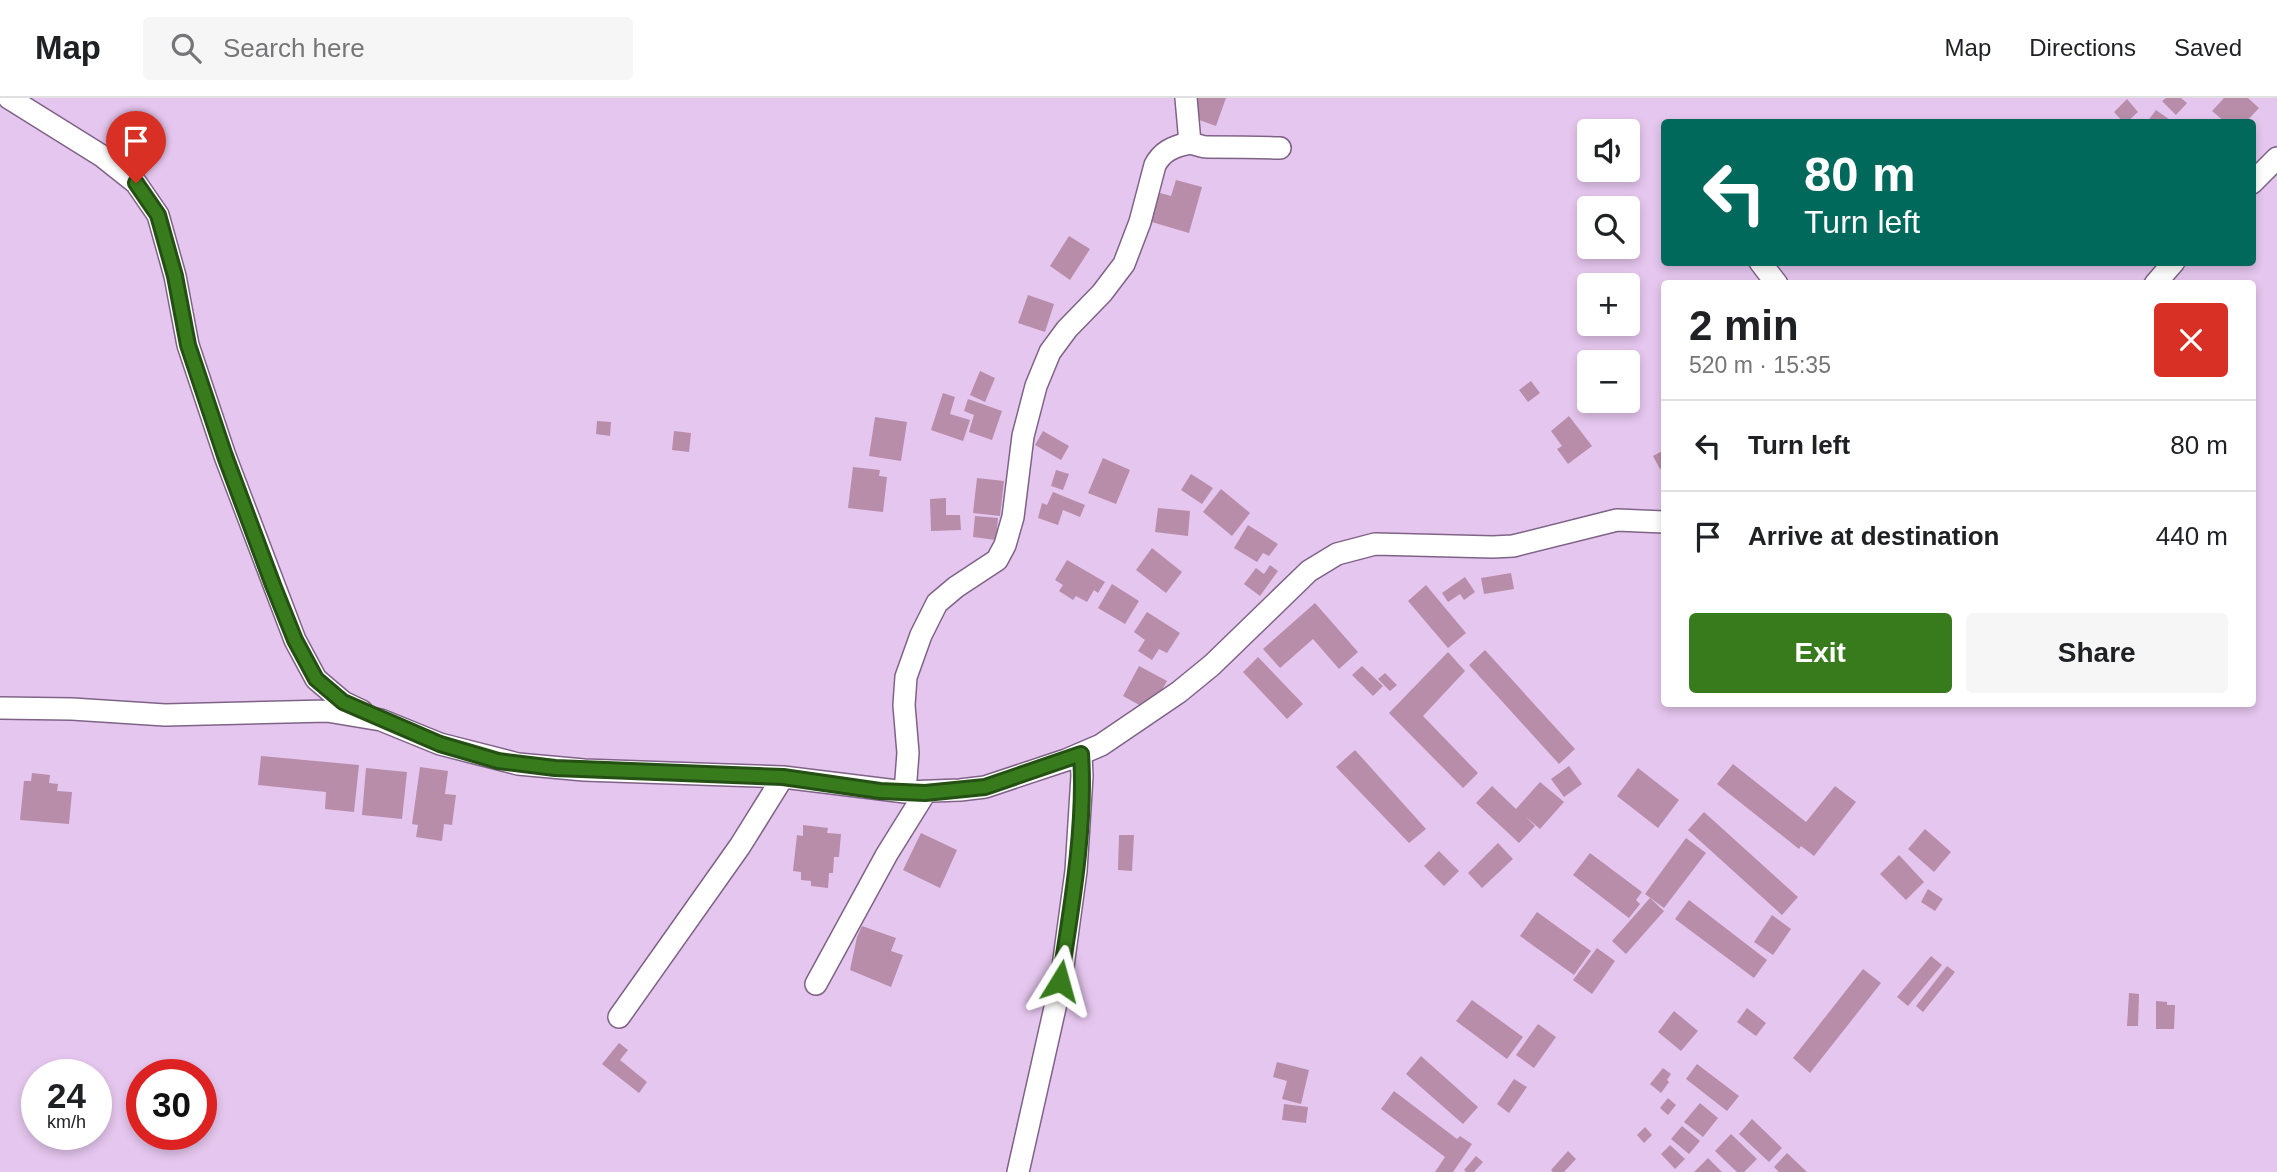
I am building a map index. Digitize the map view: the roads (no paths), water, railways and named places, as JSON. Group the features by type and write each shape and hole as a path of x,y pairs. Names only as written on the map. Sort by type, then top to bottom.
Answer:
{"street":[{"path":"9,98 102,156 136,183 158,215 175,276 188,345 225,456 295,640 316,679 343,702 440,744 518,764 574,769 783,777 915,793 985,787 1101,745 1179,692 1212,665 1309,571 1337,554 1376,544 1513,546 1616,520 1661,522"},
{"path":"1186,98 1190,143"},
{"path":"816,984 887,853 915,793 904,705 906,677 929,616 937,603 997,560 1005,545 1013,517 1023,436 1036,386 1050,352 1124,264 1132,246 1155,165 1168,149 1190,143 1203,148 1280,148"},
{"path":"2256,179 2277,158"},
{"path":"1763,266 1774,280"},
{"path":"2158,280 2171,266"},
{"path":"0,708 177,715 327,711 381,720"},
{"path":"1018,1172 1060,981 1076,871 1081,754"},
{"path":"619,1017 740,846 783,777"}]}
